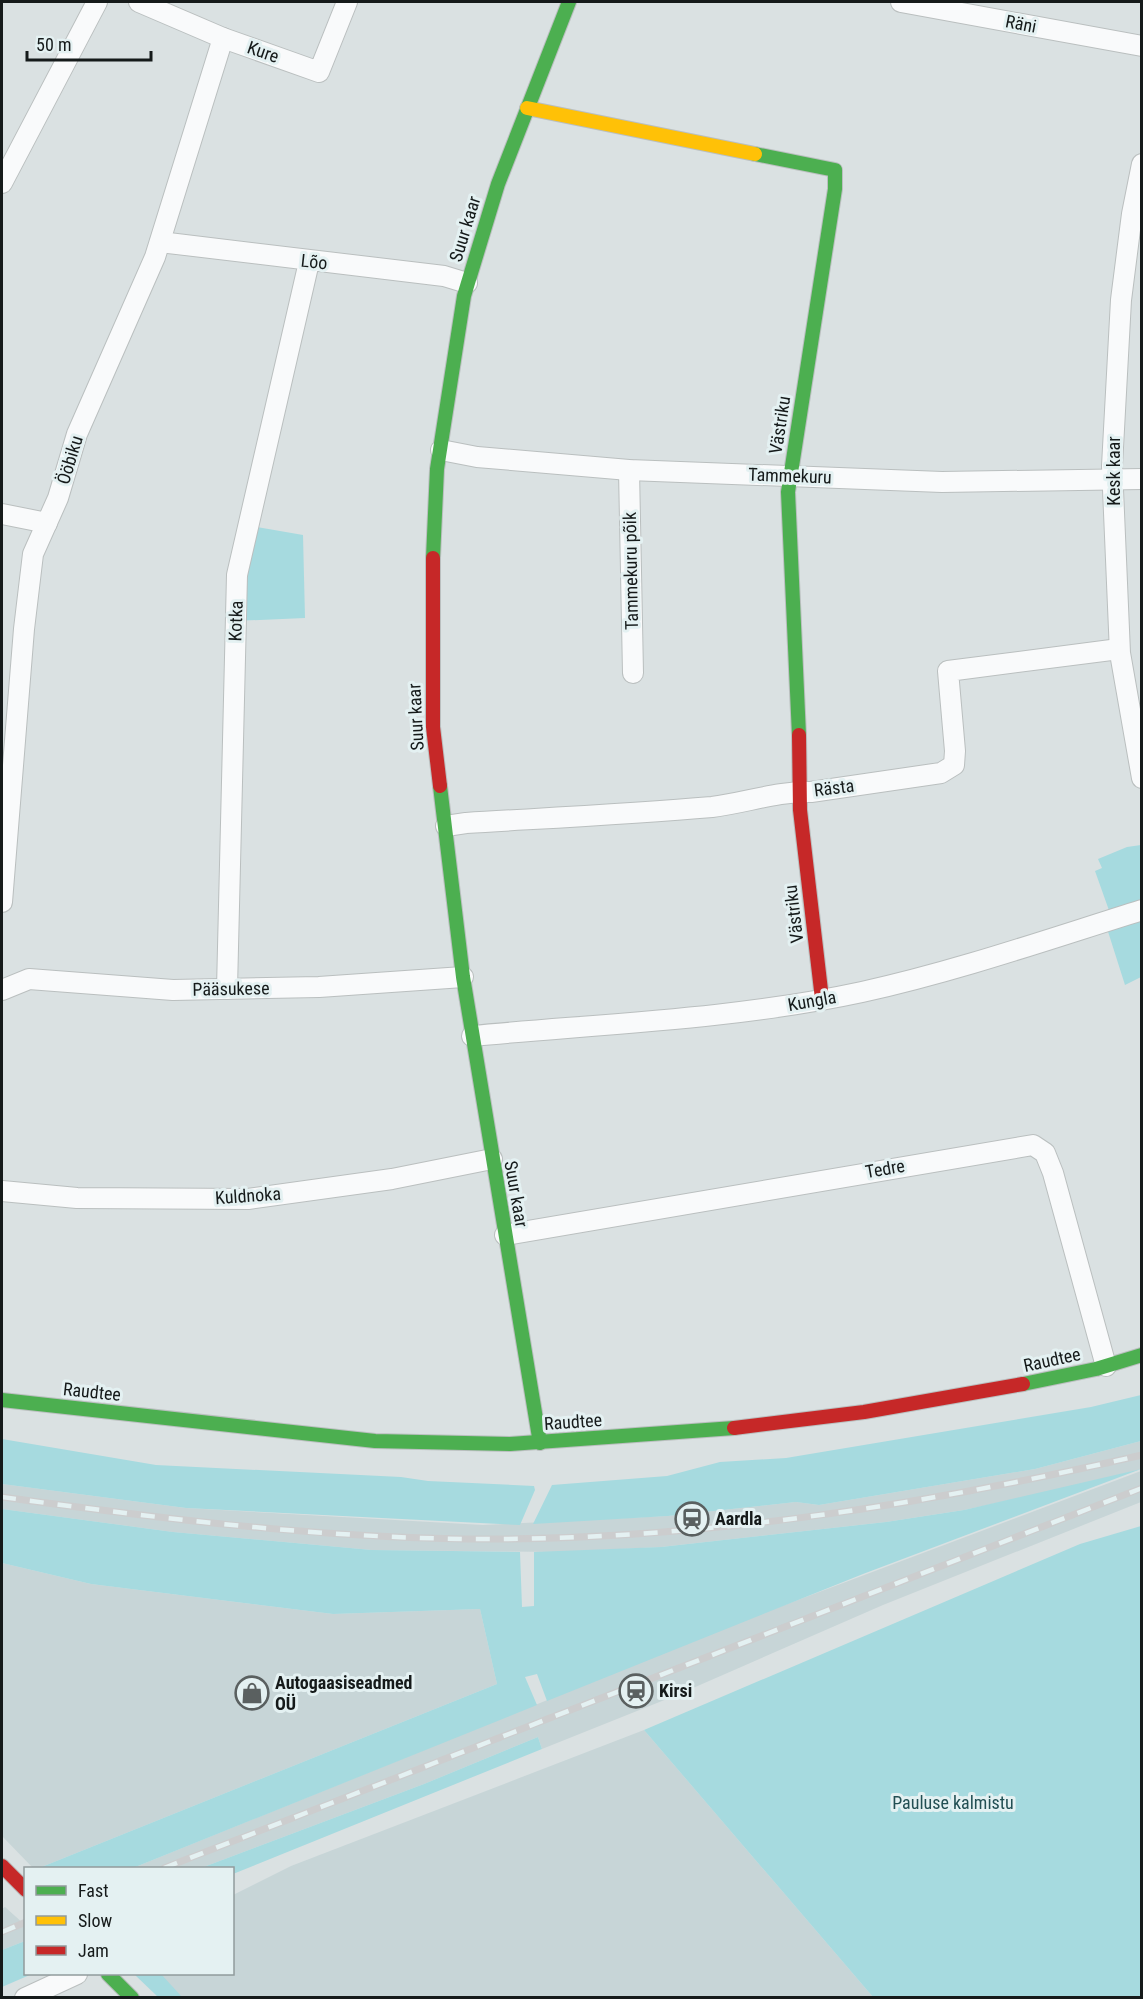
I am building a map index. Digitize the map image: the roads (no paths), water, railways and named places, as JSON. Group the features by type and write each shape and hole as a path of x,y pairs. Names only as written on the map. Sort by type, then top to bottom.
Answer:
{"street":[{"path":"2,183 97,2"},
{"name":"Kure","path":"139,2 223,38 319,72 347,2"},
{"name":"Suur kaar","path":"540,1443 463,977 433,727 431,637 437,468 467,283 498,184 569,2"},
{"name":"Räni","path":"907,2 1142,46"},
{"name":"Ööbiku","path":"2,902 24,629 33,554 58,498 77,434 160,242 223,38"},
{"name":"Västriku","path":"527,108 834,170 835,189 788,492 800,810 822,999"},
{"name":"Kesk kaar","path":"1142,164 1137,214 1122,300 1112,481 1119,650 1134,697 1142,778"},
{"name":"Lõo","path":"160,242 309,262 444,276 467,283"},
{"name":"Kotka","path":"227,989 237,574 309,262"},
{"name":"Tammekuru","path":"441,450 477,457 629,470 942,482 1142,479"},
{"name":"Tammekuru põik","path":"629,470 633,673"},
{"path":"2,514 47,523"},
{"name":"Rästa","path":"446,826 722,806 801,792 941,773 954,765 955,752 948,670 1119,650"},
{"name":"Kungla","path":"472,1036 780,1007 862,992 978,961 1142,910"},
{"name":"Pääsukese","path":"2,990 29,979 174,990 319,987 463,977"},
{"name":"Tedre","path":"506,1235 1002,1148 1033,1145 1045,1153 1053,1173 1106,1366"},
{"name":"Kuldnoka","path":"2,1191 78,1198 248,1199 392,1179 492,1159"},
{"name":"Raudtee","path":"2,1400 375,1442 540,1443 725,1429 864,1412 964,1396 1106,1366 1142,1355"},
{"path":"2,1866 24,1888"},
{"path":"25,1998 75,1975"},
{"path":"109,1975 132,1998"}],"railway":[{"path":"2,1497 175,1519 350,1535 467,1539 552,1538 637,1534 807,1517 975,1490 1142,1455"},
{"path":"167,1867 1142,1488"},
{"path":"2,1932 24,1923"}],"place":[{"name":"Aardla","path":"692,1519"},
{"name":"Kirsi","path":"636,1691"},
{"name":"Autogaasiseadmed OÜ","path":"252,1693"}],"park label":[{"name":"Pauluse kalmistu","path":"953,1803"}]}
